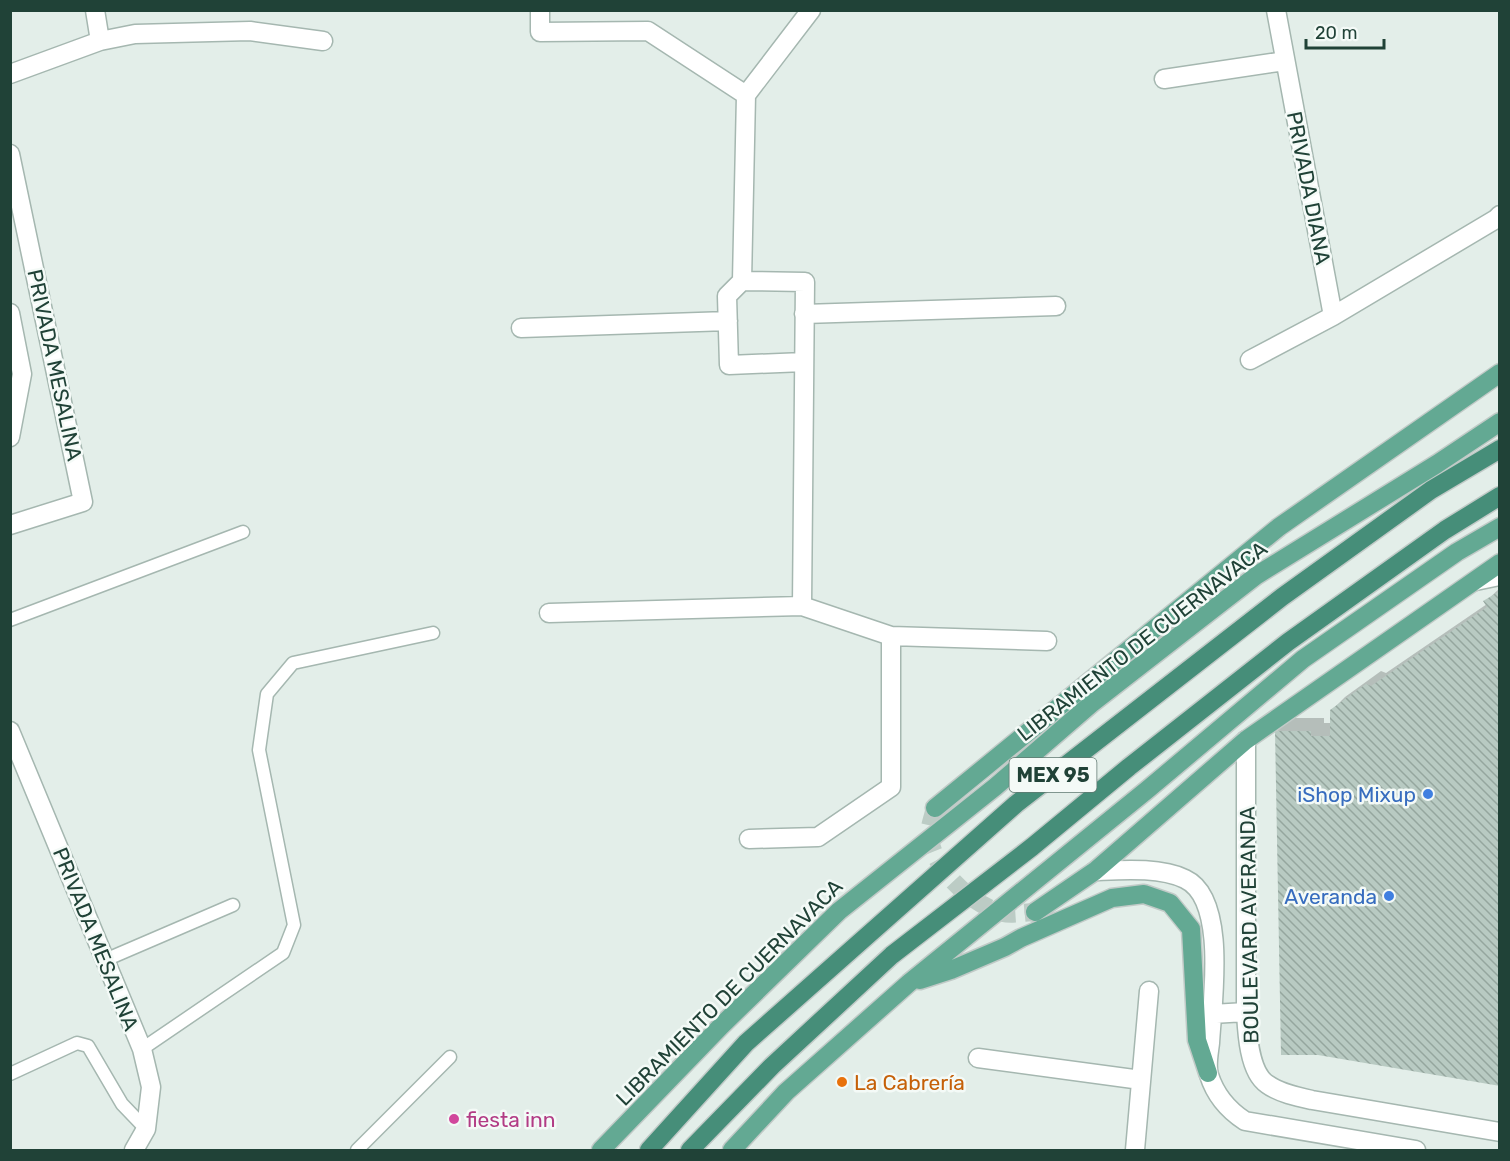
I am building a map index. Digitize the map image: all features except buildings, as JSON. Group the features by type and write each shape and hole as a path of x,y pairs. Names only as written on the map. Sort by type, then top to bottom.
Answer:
{"highway":[{"name":"MEX 95","path":"649,1150 746,1043 1016,804 1282,597 1431,490 1500,449"},
{"name":"MEX 95","path":"690,1150 772,1066 892,955 1032,847 1129,767 1288,642 1445,530 1500,496"}],"main road":[{"path":"936,808 1279,528 1500,373"},
{"name":"LIBRAMIENTO DE CUERNAVACA","path":"601,1150 722,1025 839,911 995,787 1091,704 1257,575 1437,464 1500,422"},
{"name":"MEX 95","path":"732,1150 786,1092 909,983 1147,790 1303,659 1457,552 1500,527"},
{"path":"1035,912 1095,871 1246,740 1500,563"},
{"path":"909,983 951,970 995,952 1112,898 1144,894 1170,903 1191,929 1197,1040 1208,1073"}],"street":[{"path":"95,10 100,41"},
{"path":"540,10 540,32 648,30 746,95"},
{"path":"804,362 729,365 727,296 742,281 746,95 811,10"},
{"name":"PRIVADA DIANA","path":"1276,10 1333,316"},
{"path":"10,74 100,41 135,34 250,31 323,41"},
{"path":"1164,79 1285,61"},
{"name":"PRIVADA MESALINA","path":"10,154 83,502 10,525"},
{"path":"1250,360 1333,316 1500,215"},
{"path":"742,281 805,282 802,606"},
{"path":"804,314 1056,306"},
{"path":"10,313 22,374 10,437"},
{"path":"521,328 728,321"},
{"path":"549,613 802,606 891,636 1047,641"},
{"path":"749,839 818,837 891,787 891,636"},
{"name":"PRIVADA MESALINA","path":"10,731 142,1049 151,1087 146,1129 134,1150"},
{"name":"BOULEVARD AVERANDA","path":"1246,740 1246,1012 1253,1063 1266,1084 1312,1100 1500,1132"},
{"name":"BOULEVARD AVERANDA","path":"1095,871 1124,870 1166,873 1187,880 1199,891 1209,909 1215,955 1208,1073"},
{"path":"1135,1150 1149,991"},
{"path":"1212,1014 1246,1012"},
{"path":"978,1058 1141,1080"},
{"path":"1208,1073 1220,1097 1233,1113 1245,1121 1416,1150"}],"lane":[{"path":"10,620 243,532"},
{"path":"1466,586 1500,579"},
{"path":"142,1049 283,953 294,926 259,750 267,694 293,663 433,633"},
{"path":"105,960 233,905"},
{"path":"10,1074 77,1042 88,1046 122,1104 146,1129"},
{"path":"357,1150 450,1057"}],"tunnel":[{"path":"935,808 929,832 932,848 946,873 956,884 978,902 991,909 1007,914 1035,912"}],"place":[{"name":"iShop Mixup","path":"1428,794"},
{"name":"Averanda","path":"1389,896"},
{"name":"La Cabrería","path":"842,1082"},
{"name":"fiesta inn","path":"454,1119"}]}
